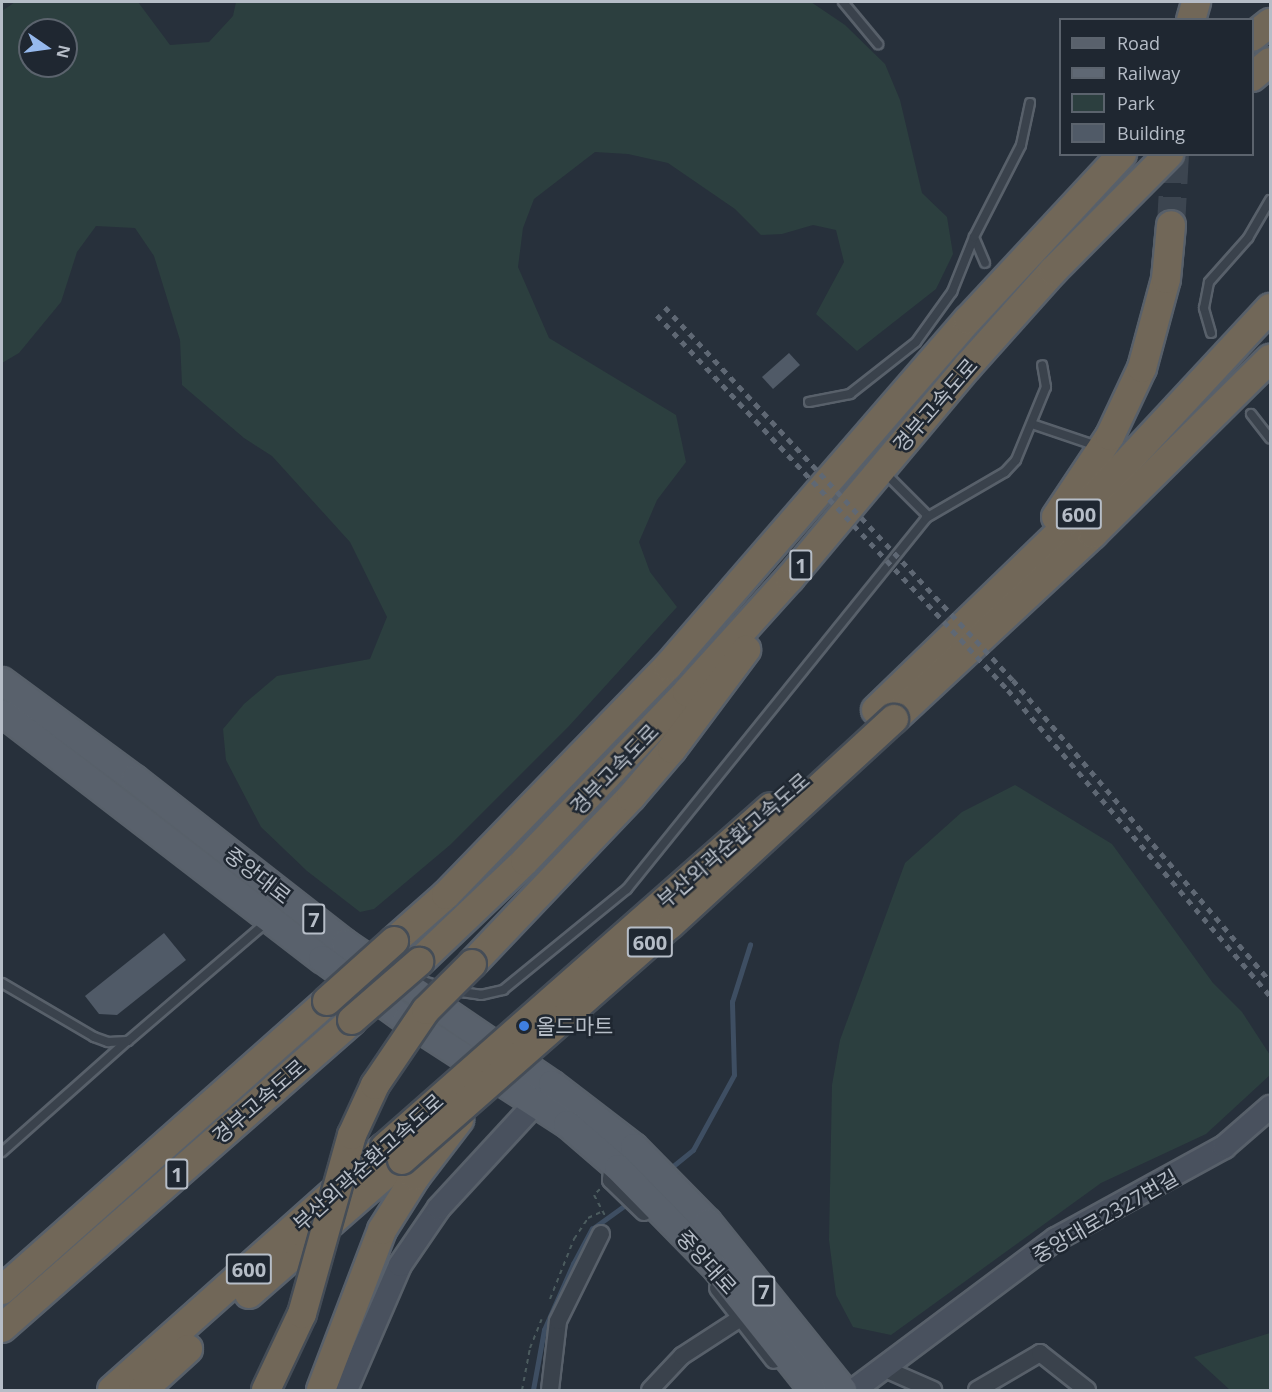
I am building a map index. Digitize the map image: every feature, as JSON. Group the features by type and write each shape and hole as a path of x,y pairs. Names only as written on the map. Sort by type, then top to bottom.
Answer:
{"highway":[{"path":"1192,18 1196,2"},
{"path":"1254,36 1270,23"},
{"path":"1254,75 1270,62"},
{"name":"경부고속도로","path":"2,1290 446,895 668,666 968,320 1120,156"},
{"name":"경부고속도로","path":"2,1328 419,962 525,861 627,757 828,532 880,468 1053,271 1167,156"},
{"path":"988,603 1069,501 1103,448 1127,402 1153,336 1166,279 1171,225"},
{"name":"부산외곽순환고속도로","path":"143,1390 493,1080 885,715 988,603 1173,416 1270,308"},
{"name":"부산외곽순환고속도로","path":"112,1390 202,1310 402,1159 1206,422 1270,359"},
{"path":"266,1390 302,1314 352,1135 375,1085 426,1010 580,854 672,750 828,532"},
{"path":"321,1390 373,1249 402,1159"},
{"path":"93,1390 202,1310"}],"main road":[{"name":"중앙대로","path":"2,681 281,910 406,1020 545,1094 634,1147 682,1194 843,1390"},
{"name":"중앙대로","path":"2,713 281,910 379,966 545,1094 615,1175"},
{"name":"7","path":"615,1175 658,1217"},
{"name":"중앙대로","path":"658,1217 716,1268 813,1390"}],"street":[{"path":"346,1390 407,1255 439,1208 545,1094"},
{"name":"중앙대로2327번길","path":"854,1390 1056,1239 1224,1147 1270,1107"},
{"path":"658,1217 713,1281 739,1319 800,1390"},
{"path":"550,1390 558,1322 601,1234"},
{"path":"650,1390 682,1356 739,1319"},
{"path":"979,1390 1040,1353 1087,1390"},
{"path":"883,1368 933,1390"}],"lane":[{"path":"843,2 878,44"},
{"path":"809,402 850,394 916,342 952,292 974,237 1021,145 1030,103"},
{"path":"1211,333 1204,308 1209,282 1248,238 1270,200"},
{"path":"974,237 985,263"},
{"path":"379,966 457,992 493,994 510,986 619,897 928,516 1005,472 1025,445 1046,387 1042,365"},
{"path":"1206,422 1270,374"},
{"path":"1251,414 1270,438"},
{"path":"1032,424 1103,448"},
{"path":"880,468 928,516"},
{"path":"2,1152 281,910"},
{"path":"2,983 94,1037 108,1042 128,1041"}],"path":[{"path":"606,1215 594,1196 615,1175"}],"green space":[{"path":"15,2 138,2 170,45 209,42 233,16 236,2 811,2 845,25 885,64 900,100 922,193 947,217 953,254 936,289 857,351 816,314 844,262 836,230 813,225 782,234 761,235 735,209 668,163 628,154 595,152 534,199 523,228 518,267 549,338 676,415 686,462 657,500 639,542 650,572 677,607 569,726 450,845 374,909 360,912 307,871 261,827 226,760 223,729 244,704 277,676 370,659 387,617 350,542 272,456 244,438 182,385 180,340 154,256 135,228 96,226 77,252 61,302 19,353 2,363 2,11"},
{"path":"1015,785 1112,844 1213,983 1242,1012 1270,1055 1270,1075 1206,1134 1101,1183 891,1335 853,1327 836,1295 829,1240 832,1085 840,1040 905,863 962,812"},
{"path":"1270,1333 1270,1390 1230,1390 1194,1357"}],"building":[{"path":"789,353 800,365 773,389 762,377"},
{"path":"164,933 186,960 117,1015 99,1014 85,996"}],"waterway":[{"path":"667,1171 693,1150 734,1075 732,1002 750,945"},
{"path":"533,1390 544,1330 573,1264 592,1229 628,1203"}],"tunnel":[{"path":"1171,225 1175,156"}],"railway":[{"path":"665,307 1013,680 1270,981"},
{"path":"657,315 1008,690 1270,996"}],"place":[{"name":"올드마트","path":"524,1026"}]}
